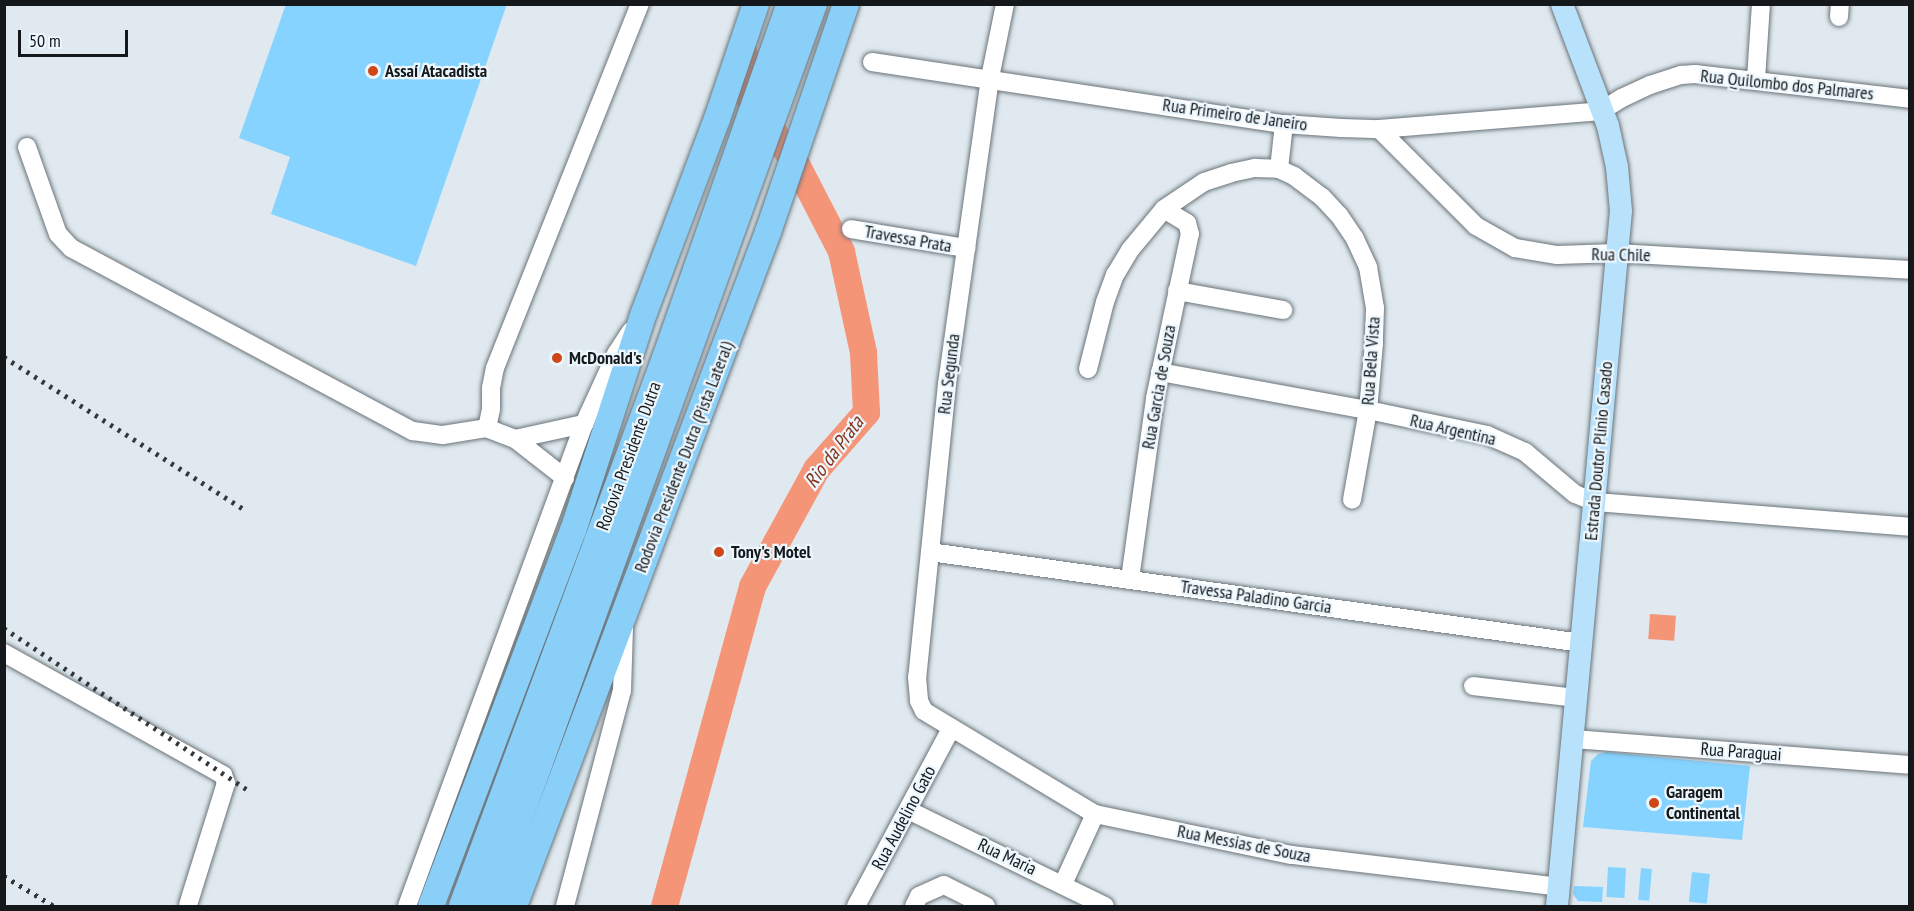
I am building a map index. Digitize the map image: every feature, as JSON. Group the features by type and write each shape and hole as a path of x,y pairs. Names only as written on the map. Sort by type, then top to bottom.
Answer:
{"highway":[{"path":"431,906 573,531 644,313 717,119 756,4"},
{"name":"Rodovia Presidente Dutra","path":"787,51 790,4"},
{"name":"Rodovia Presidente Dutra","path":"488,906 745,166 787,51 814,4"},
{"name":"Rodovia Presidente Dutra (Pista Lateral)","path":"514,906 768,232 846,4"},
{"name":"Rodovia Presidente Dutra","path":"462,906 653,390 745,166"}],"main road":[{"name":"Estrada Doutor Plínio Casado","path":"1558,897 1621,211 1617,167 1608,126 1562,4"}],"street":[{"path":"487,428 495,368 640,4"},
{"name":"Rua Segunda","path":"951,729 924,711 916,688 947,384 990,78 1005,4"},
{"path":"1756,79 1761,4"},
{"name":"Rua Primeiro de Janeiro","path":"872,62 1284,124 1379,129 1601,111"},
{"name":"Rua Quilombo dos Palmares","path":"1601,111 1650,85 1681,75 1756,79 1910,99"},
{"path":"1088,369 1105,302 1115,275 1130,250 1164,209 1204,182 1255,168 1279,169 1284,124"},
{"name":"Rua Chile","path":"1379,129 1476,226 1503,243 1557,255 1617,253 1910,270"},
{"path":"27,147 58,234 71,248 413,431 443,435 487,428 515,439 565,478"},
{"name":"Rua Bela Vista","path":"1279,169 1294,176 1322,196 1334,209 1355,239 1368,267 1375,320 1368,410 1352,500"},
{"name":"Rua Garcia de Souza","path":"1130,579 1160,372 1190,229 1187,223 1164,209"},
{"name":"Travessa Prata","path":"850,229 966,248"},
{"path":"1177,291 1283,310"},
{"path":"408,906 584,424 616,354 644,313"},
{"name":"Rua Argentina","path":"1160,372 1368,410 1496,438 1525,452 1575,494 1594,502 1910,527"},
{"path":"515,439 584,424"},
{"name":"Travessa Paladino Garcia","path":"930,552 1582,643"},
{"path":"565,906 622,692 623,618"},
{"path":"4,653 224,776 226,783 188,905"},
{"path":"1473,686 1577,698"},
{"name":"Rua Audelino Gato","path":"856,906 951,729"},
{"name":"Rua Messias de Souza","path":"951,729 1095,814 1292,855 1558,897"},
{"name":"Rua Paraguai","path":"1573,739 1910,765"},
{"name":"Rua Maria","path":"908,810 1105,906"},
{"path":"1063,884 1095,814"},
{"path":"914,906 919,896 944,885 986,906"}],"shaded area":[{"path":"1650,614 1676,616 1674,641 1648,639"}],"building":[{"name":"Assaí Atacadista","path":"286,4 507,4 416,266 271,214 290,157 239,138"},
{"name":"Garagem Continental","path":"1606,752 1750,766 1742,840 1583,827 1591,761 1598,754"},
{"path":"1608,867 1626,868 1624,898 1606,897"},
{"path":"1641,868 1652,869 1649,901 1638,900"},
{"path":"1692,872 1710,874 1707,904 1689,902"},
{"path":"1574,886 1603,887 1602,902 1578,901 1573,894"}],"waterway":[{"name":"Rio da Prata","path":"664,906 752,586 816,469 866,412 863,352 841,251 796,164 740,85 744,53"}],"railway":[{"path":"4,357 245,510"},
{"path":"4,628 251,792"},
{"path":"4,876 54,906"}],"place":[{"name":"Assaí Atacadista","path":"373,71"},
{"name":"McDonald's","path":"557,358"},
{"name":"Tony's Motel","path":"719,552"},
{"name":"Garagem Continental","path":"1654,803"}]}
